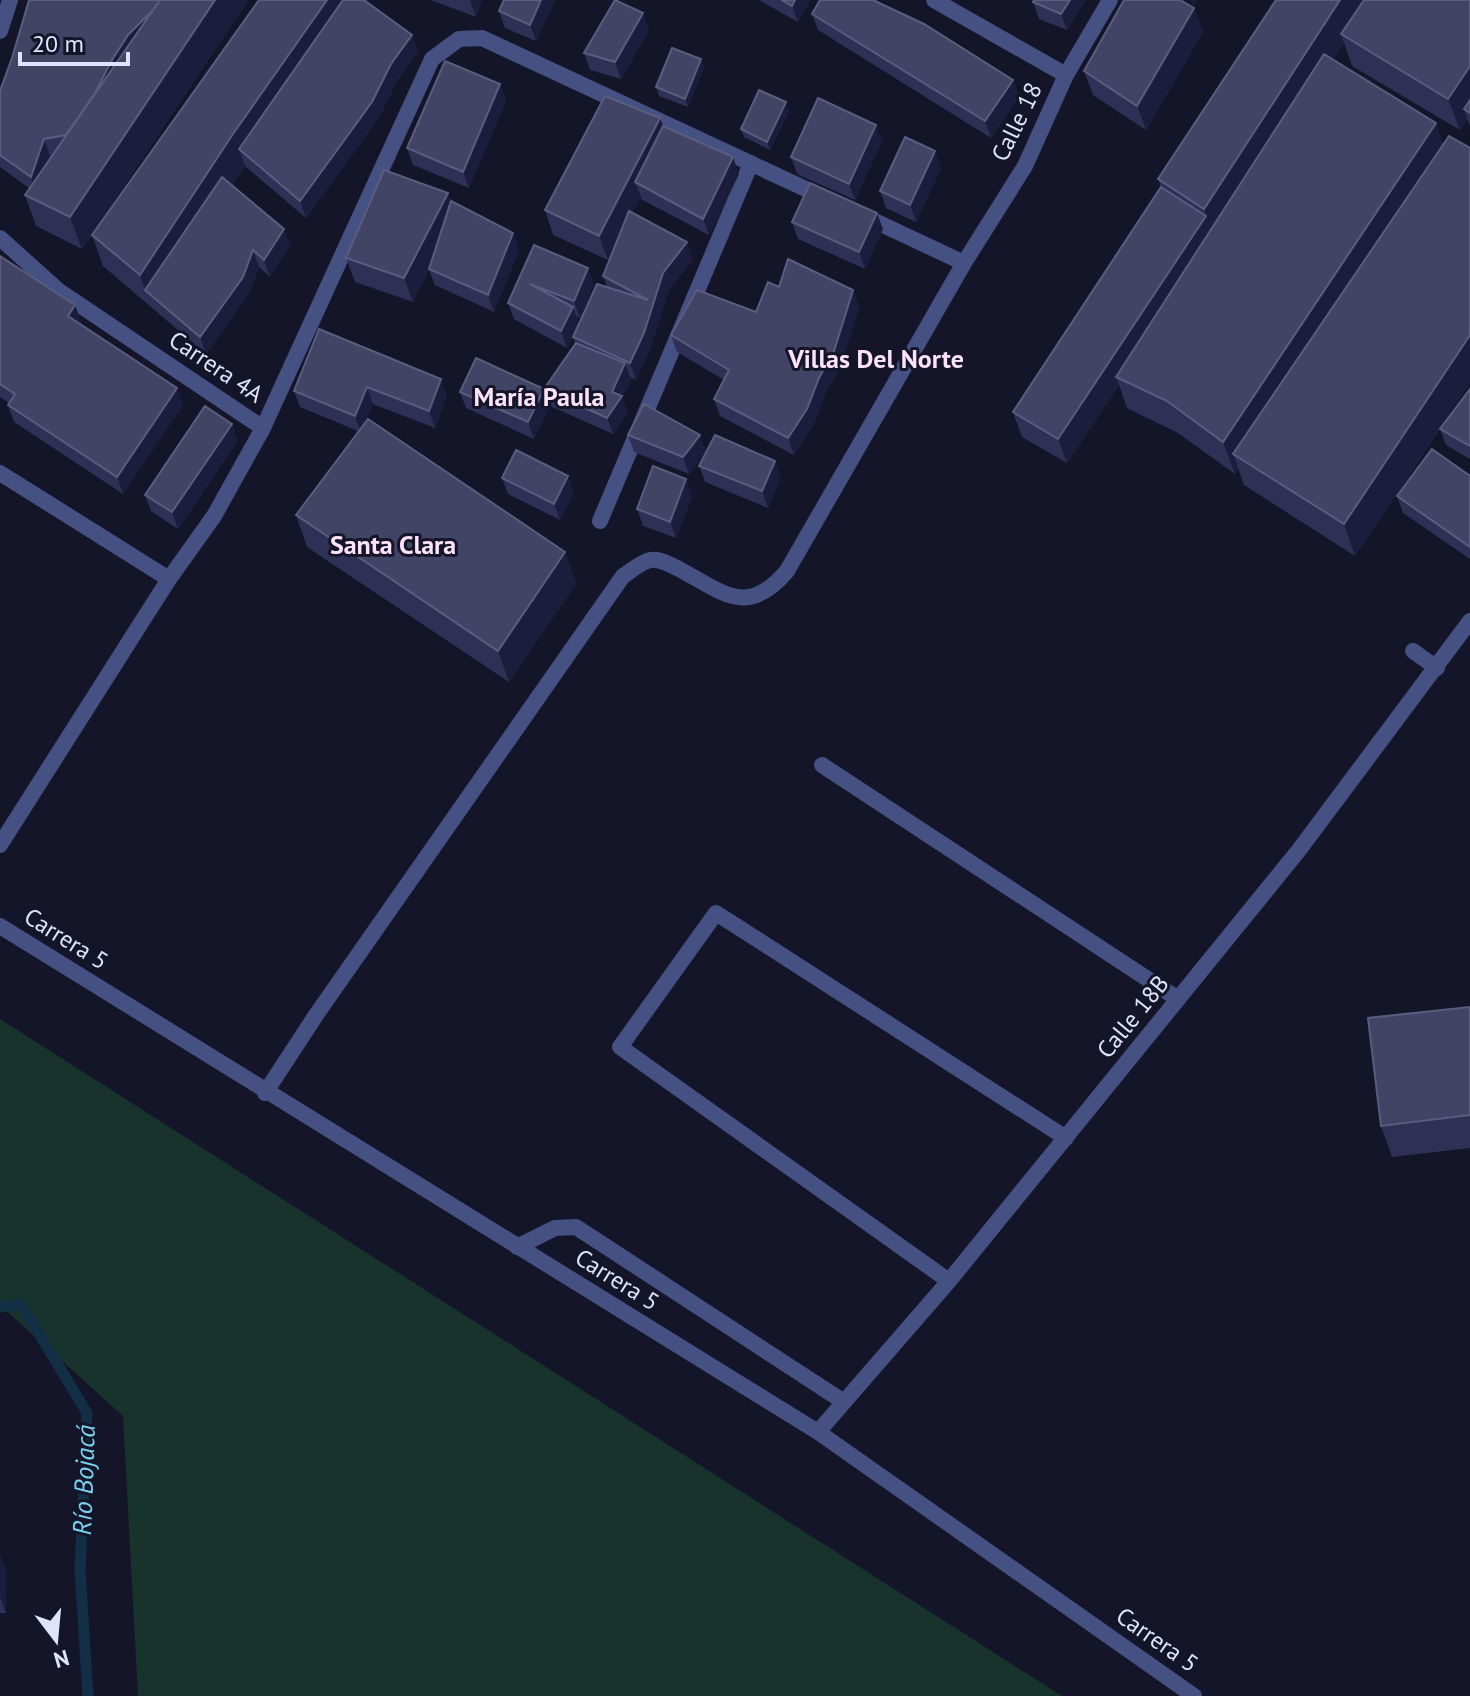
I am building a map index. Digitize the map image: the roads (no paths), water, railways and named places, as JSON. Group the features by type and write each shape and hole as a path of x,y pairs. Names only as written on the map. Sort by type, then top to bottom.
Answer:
{"street":[{"path":"0,31 10,0"},
{"path":"934,0 1066,75"},
{"name":"Calle 18","path":"265,1093 316,1015 623,576 650,560 665,562 735,598 754,597 771,589 787,571 964,263 1025,166 1066,75 1110,0"},
{"path":"263,428 432,59 459,39 482,38 964,263"},
{"path":"600,521 751,163"},
{"name":"Carrera 4A","path":"0,238 59,291 263,428 214,516 169,579 0,845"},
{"path":"0,473 169,579"},
{"name":"Calle 18B","path":"818,1432 949,1281 1299,850 1470,621"},
{"path":"1413,651 1437,668"},
{"path":"822,765 1178,999"},
{"path":"949,1281 620,1047 716,913 1066,1138"},
{"name":"Carrera 5","path":"0,926 265,1093 818,1432 1194,1696"},
{"path":"517,1247 555,1228 576,1227 844,1402"}],"waterway":[{"name":"Río Bojacá","path":"0,1307 21,1304 87,1413 80,1570 88,1696"}],"district":[{"name":"Villas Del Norte","path":"876,359"},
{"name":"María Paula","path":"539,397"},
{"name":"Santa Clara","path":"393,545"}]}
